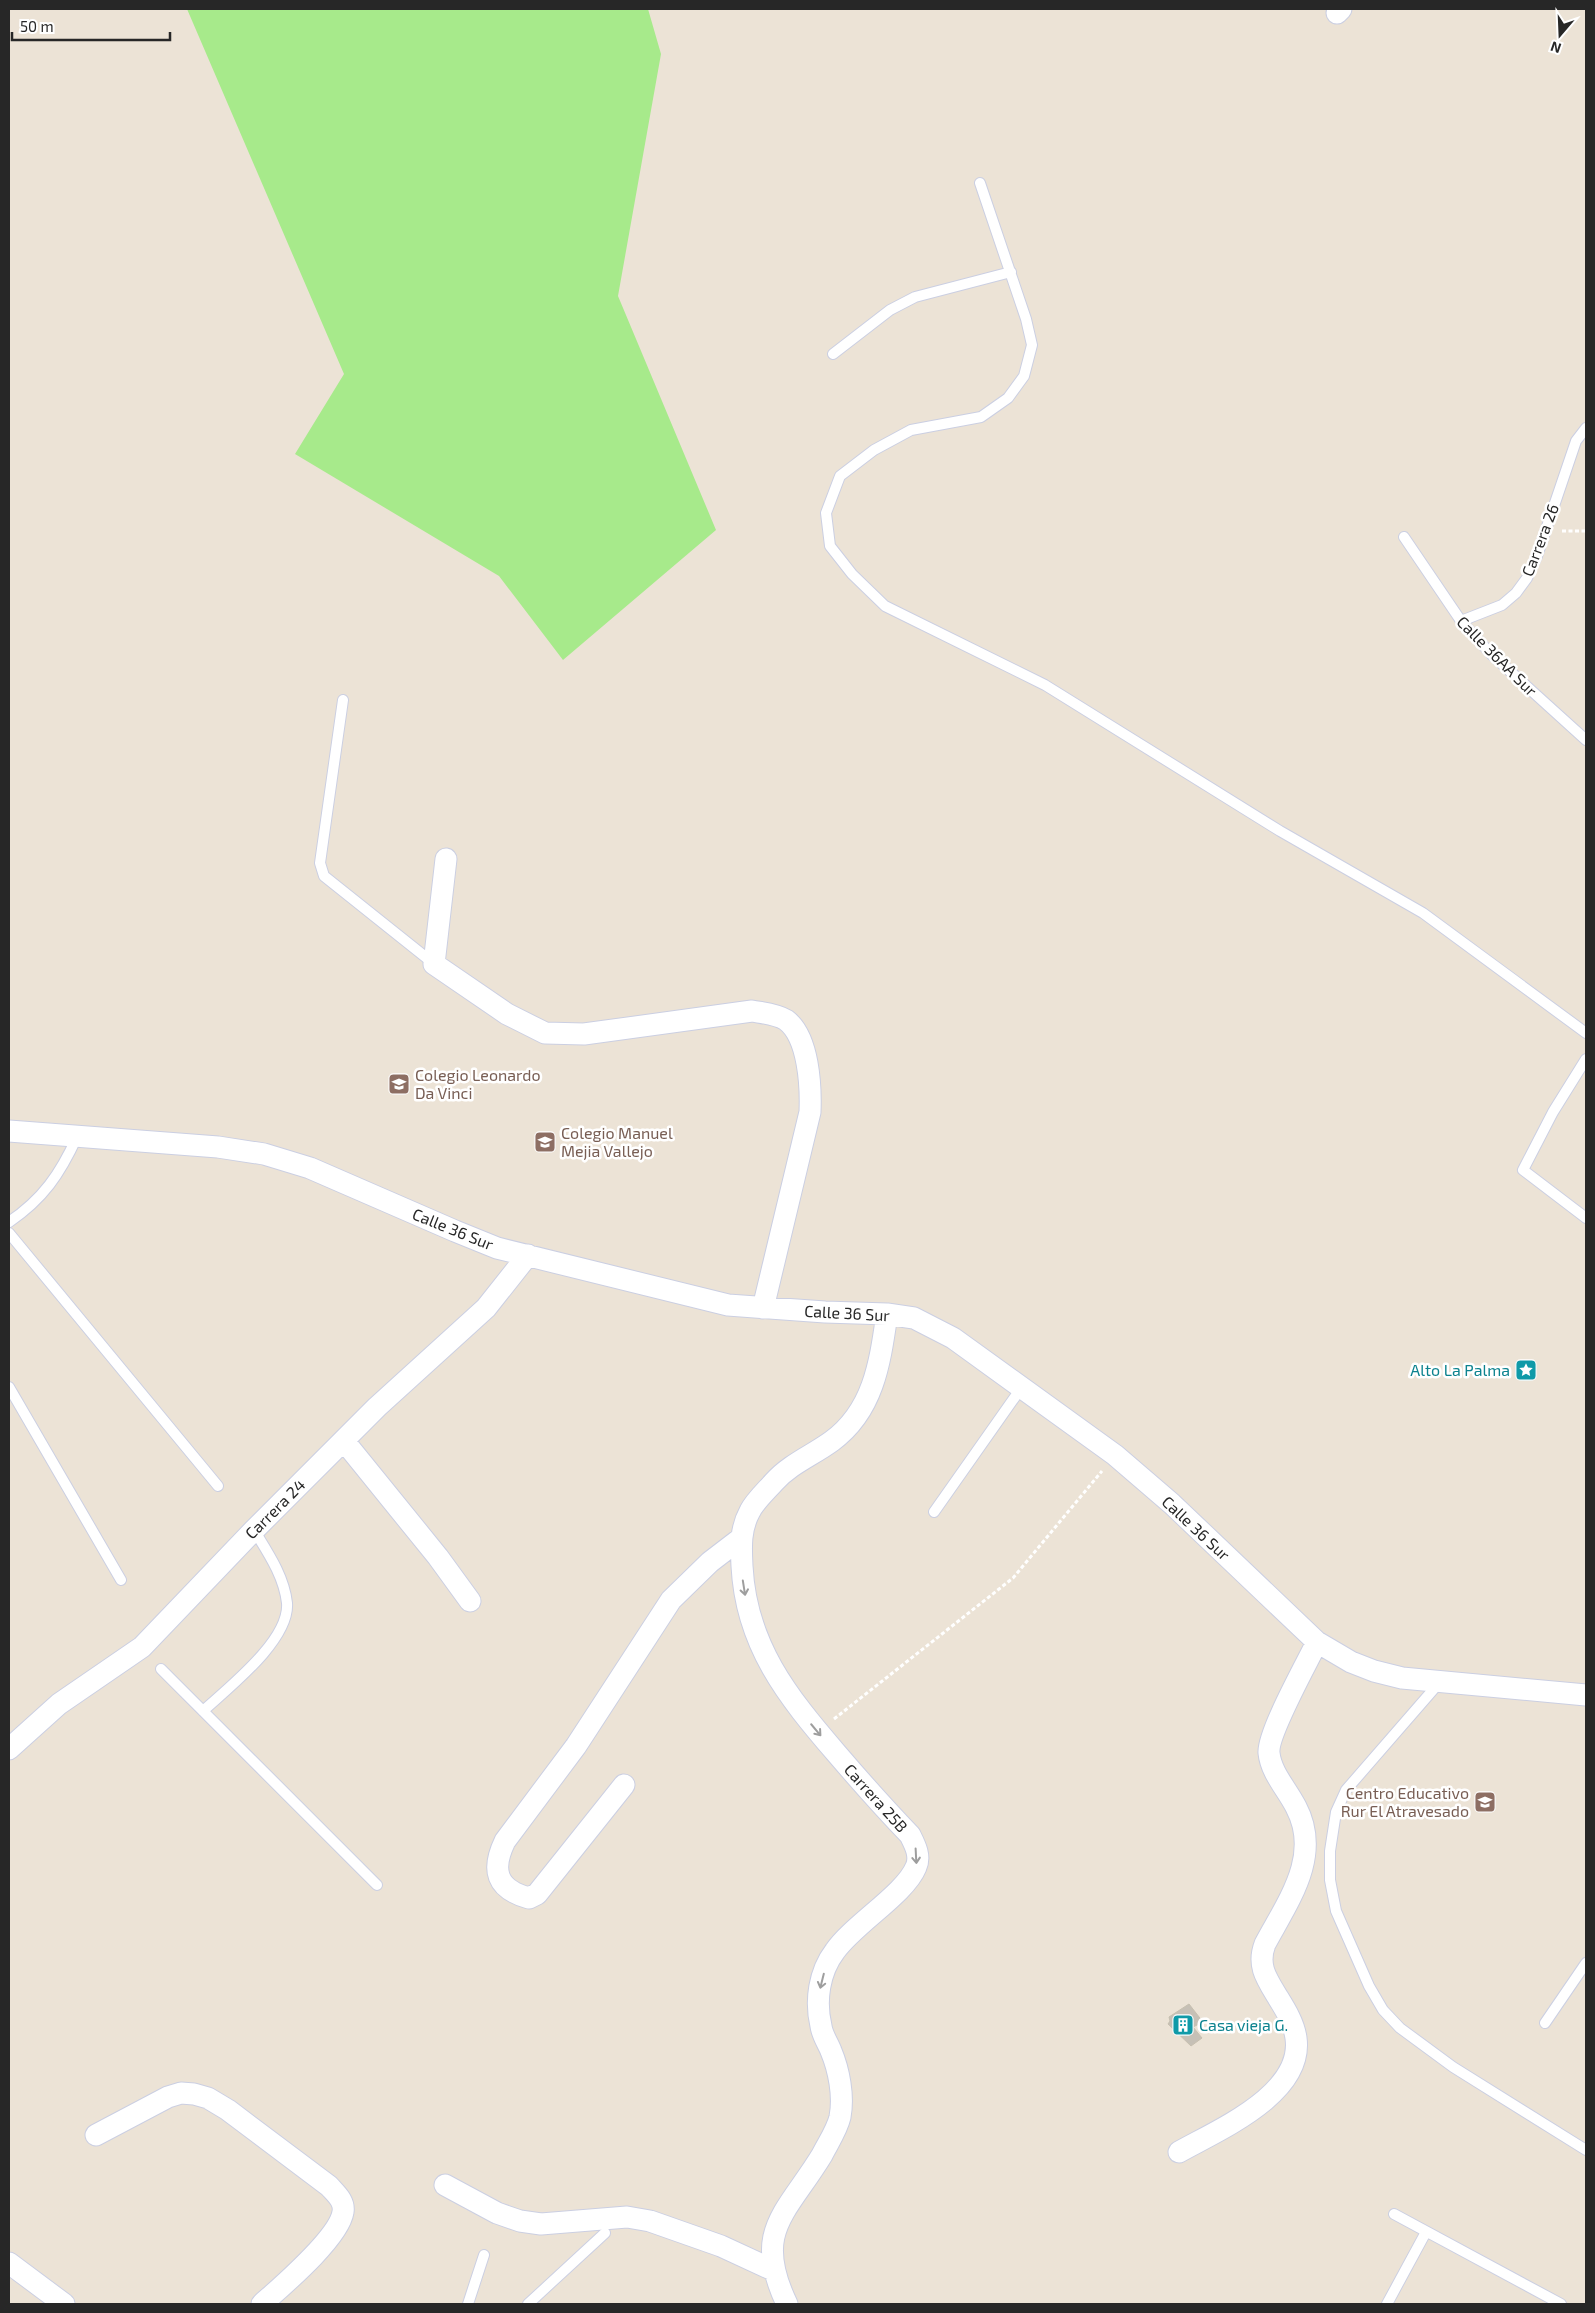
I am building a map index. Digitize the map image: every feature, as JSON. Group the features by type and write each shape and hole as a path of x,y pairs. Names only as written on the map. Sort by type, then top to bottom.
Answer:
{"street":[{"path":"446,859 434,964 507,1014 545,1033 584,1034 752,1012 772,1015 786,1021 796,1032 804,1053 810,1085 810,1112 764,1308"},
{"name":"Calle 36 Sur","path":"9,1131 218,1147 264,1154 310,1168 455,1232 497,1248 728,1305 887,1314 914,1318 954,1338 1115,1455 1172,1504 1317,1642 1351,1662 1374,1671 1402,1678 1439,1683 1586,1695"},
{"name":"Carrera 24","path":"9,1749 59,1704 142,1647 254,1530 377,1407 486,1308 528,1255"},
{"name":"Carrera 25B","path":"787,2304 773,2270 771,2247 776,2229 790,2201 830,2141 840,2117 841,2089 832,2052 821,2028 818,2002 821,1978 834,1951 857,1926 907,1881 917,1866 918,1850 910,1835 818,1732 777,1678 763,1654 751,1624 743,1583 740,1539 750,1512 775,1481 796,1463 833,1440 853,1422 868,1399 879,1368 887,1314"},
{"path":"344,1441 438,1557 470,1601"},
{"path":"624,1785 537,1894 529,1898 518,1895 504,1884 496,1871 498,1856 505,1841 576,1746 671,1600 696,1574 740,1539"},
{"path":"1179,2152 1254,2109 1272,2094 1292,2067 1296,2038 1286,2011 1261,1968 1261,1955 1300,1876 1306,1856 1305,1836 1302,1820 1272,1765 1269,1752 1274,1730 1317,1642"},
{"path":"96,2134 168,2097 181,2093 194,2094 208,2098 228,2110 329,2186 341,2200 343,2213 333,2231 310,2260 262,2304"},
{"path":"445,2185 496,2213 541,2224 627,2217 650,2221 721,2246 773,2270"},
{"path":"9,2263 64,2304"}],"lane":[{"path":"980,183 1011,272 1032,345 1024,376 1008,398 981,417 911,430 874,450 840,476 826,513 830,546 852,574 885,606 1045,685 1280,831 1397,898 1430,919 1586,1033"},
{"path":"834,354 890,310 915,297 1011,272"},
{"name":"Carrera 26","path":"1461,621 1502,605 1516,593 1527,578 1576,441 1586,428"},
{"name":"Calle 36AA Sur","path":"1404,537 1461,621 1491,654 1586,740"},
{"path":"342,700 320,863 324,876 434,964"},
{"path":"1586,1059 1553,1112 1523,1170 1586,1218"},
{"path":"9,1222 40,1198 65,1163 77,1137"},
{"path":"9,1233 218,1486"},
{"path":"9,1387 122,1580"},
{"path":"934,1512 1022,1387"},
{"path":"203,1711 270,1648 281,1628 287,1605 278,1569 254,1530"},
{"path":"161,1670 377,1885"},
{"path":"1439,1683 1346,1790 1336,1812 1330,1851 1330,1880 1336,1911 1369,1986 1383,2010 1400,2028 1453,2067 1586,2150"},
{"path":"1545,2023 1586,1963"},
{"path":"1394,2214 1561,2304"},
{"path":"1387,2304 1426,2232"},
{"path":"528,2304 605,2234"},
{"path":"468,2304 484,2255"}],"path":[{"path":"1545,531 1586,531"},
{"path":"818,1732 1013,1578 1115,1455"}],"green space":[{"path":"187,9 648,9 661,54 618,296 716,530 563,660 499,576 295,454 344,374"}],"building":[{"name":"Casa vieja G.","path":"1189,2004 1203,2022 1193,2027 1202,2038 1191,2046 1168,2024 1170,2021 1169,2017"}],"place":[{"name":"Colegio Leonardo Da Vinci","path":"399,1084"},
{"name":"Colegio Manuel Mejia Vallejo","path":"545,1142"},
{"name":"Alto La Palma","path":"1526,1370"},
{"name":"Centro Educativo Rur El Atravesado","path":"1485,1802"},
{"name":"Casa vieja G.","path":"1183,2025"}]}
